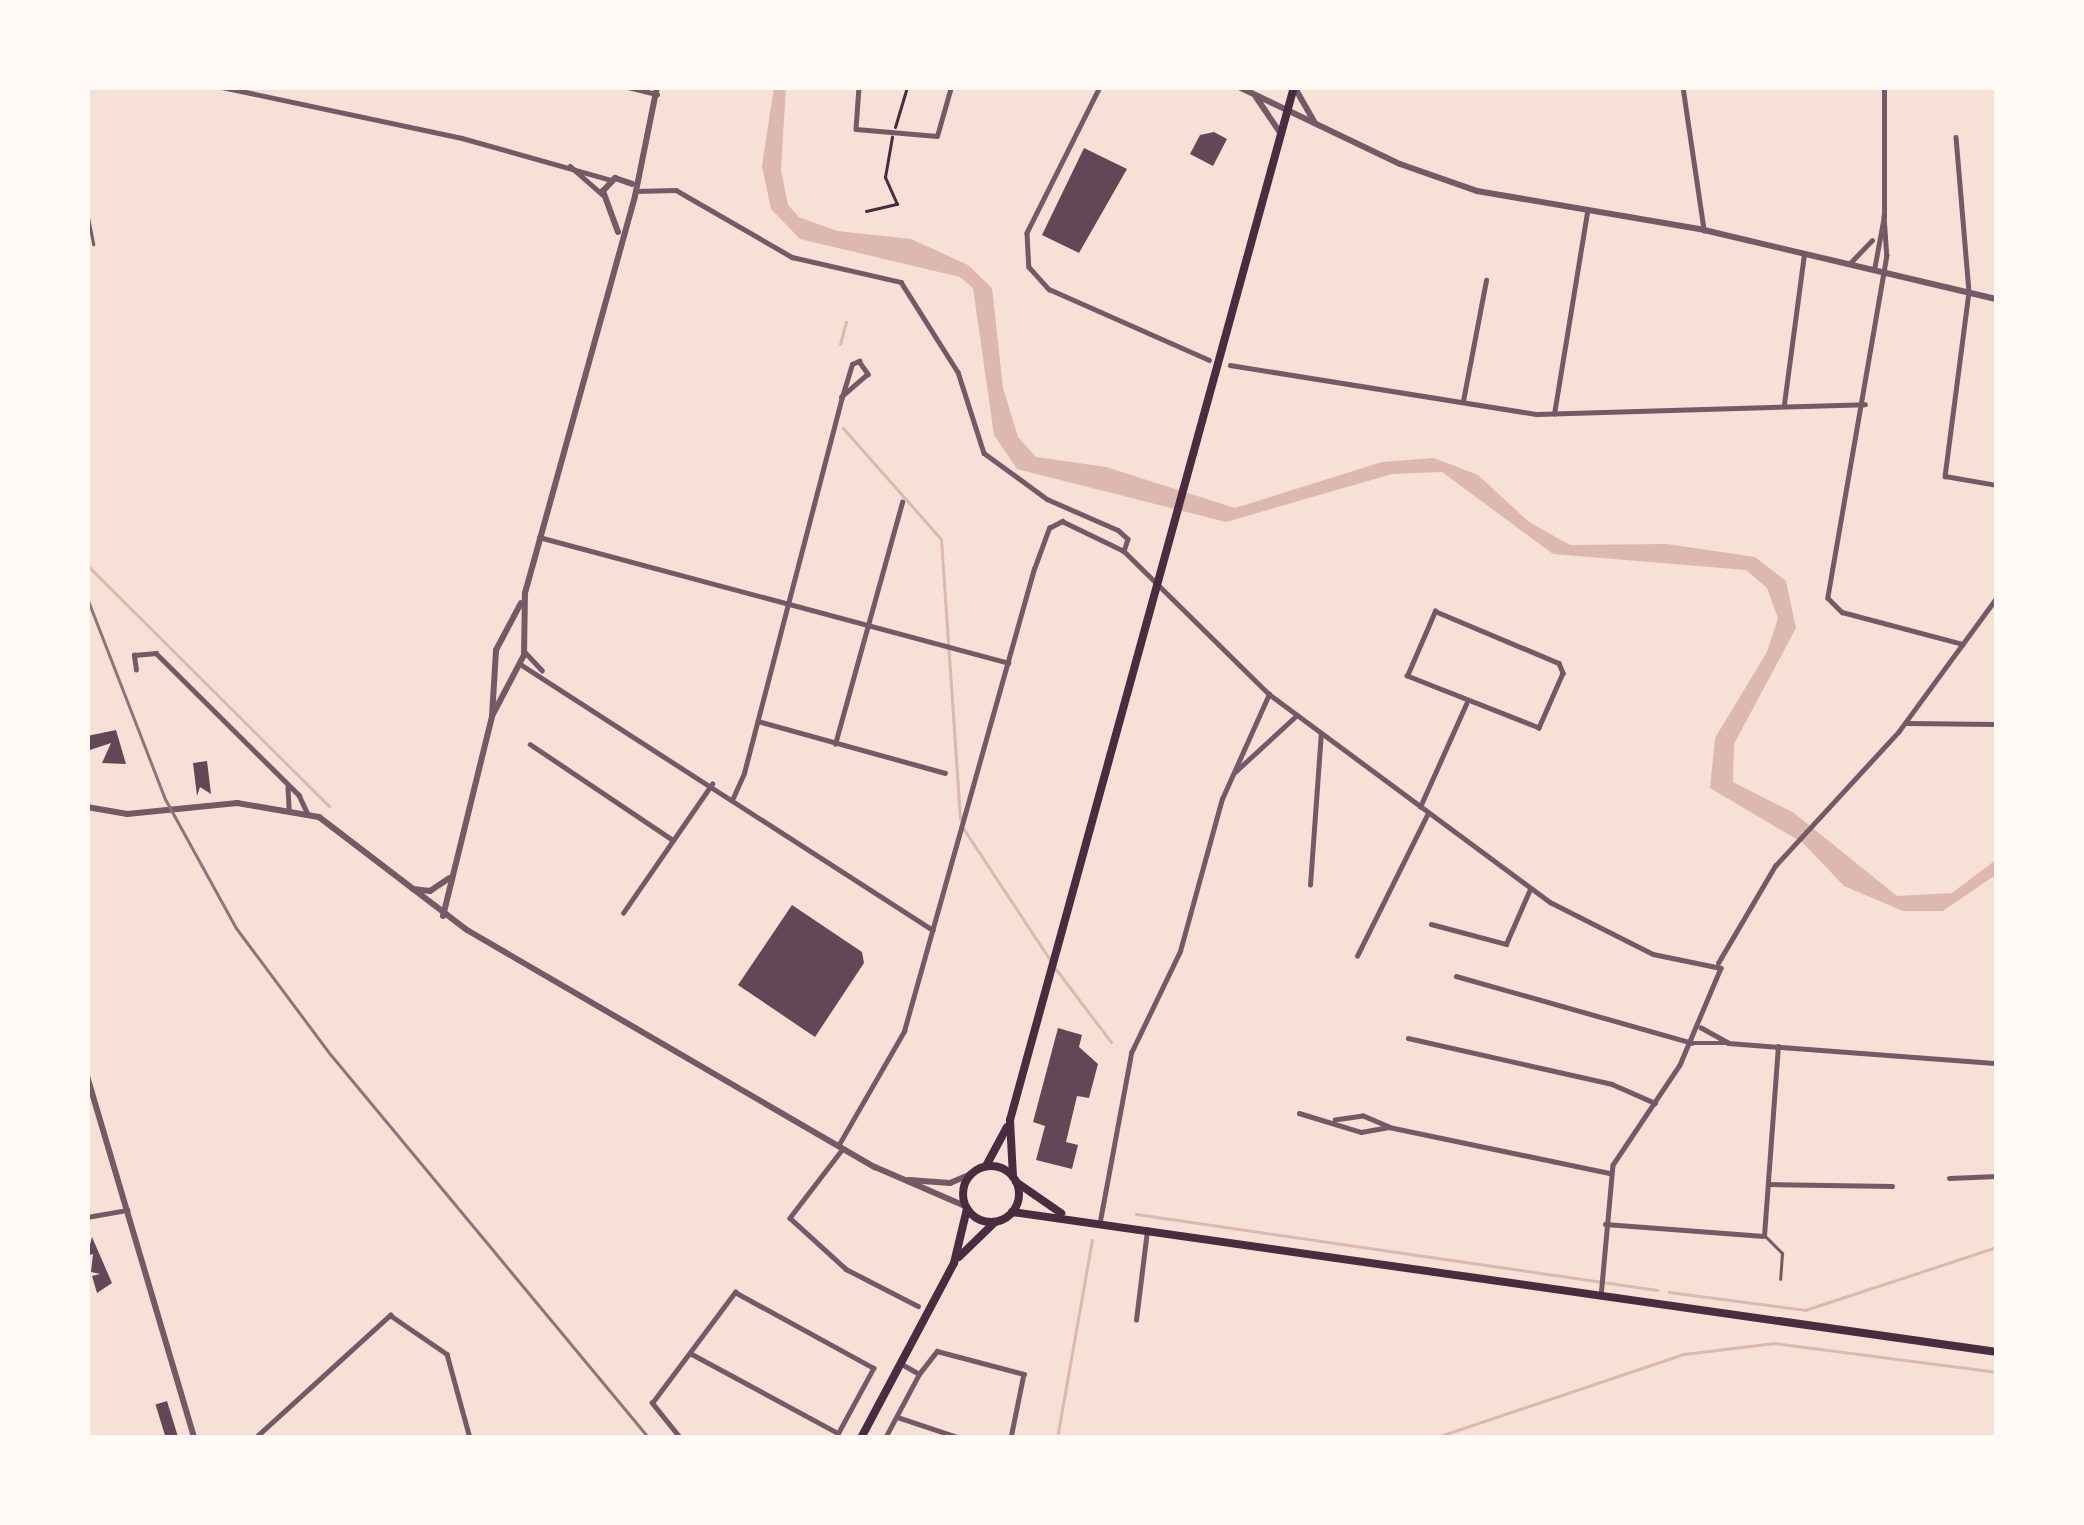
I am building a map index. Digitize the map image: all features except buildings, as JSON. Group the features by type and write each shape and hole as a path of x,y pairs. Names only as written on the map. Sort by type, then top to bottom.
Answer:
{"main road":[{"path":"862,1438 954,1263 970,1174 986,1166 1010,1120 1294,87"},
{"path":"1010,1120 1015,1179 1012,1212"},
{"path":"986,1166 1015,1179 1068,1216"},
{"path":"966,1207 998,1221"},
{"path":"954,1263 1012,1212 1068,1216 1997,1352"}],"street":[{"path":"222,87 566,162 611,179 622,178 640,161"},
{"path":"492,716 523,648 525,593 657,91 628,87"},
{"path":"860,87 856,129 937,136 951,87"},
{"path":"1100,87 1027,233 1031,273 1119,323 1209,359"},
{"path":"1239,87 1445,182 1704,230 1997,299"},
{"path":"1294,87 1318,126"},
{"path":"1685,87 1704,230"},
{"path":"1884,87 1883,272 1865,404 1827,582 1833,607 1963,644"},
{"path":"1254,94 1281,134"},
{"path":"1956,136 1969,292 1945,476 1997,484"},
{"path":"566,162 603,196 620,236"},
{"path":"622,178 634,188 655,185 709,208 802,261 901,282 958,372 983,453 1047,499 1118,530 1127,539 1124,551"},
{"path":"603,196 611,179"},
{"path":"608,205 628,207"},
{"path":"1554,414 1588,211"},
{"path":"1874,270 1876,236 1884,216"},
{"path":"1849,264 1876,236"},
{"path":"1784,404 1804,253"},
{"path":"1463,401 1486,280"},
{"path":"733,797 744,773 790,599 842,397 850,367 857,361 868,374 842,397"},
{"path":"1230,364 1554,414 1865,404"},
{"path":"836,744 902,502"},
{"path":"918,1306 846,1269 790,1218 841,1148 901,1040 1052,525 1077,526 1124,551 1268,694 1530,889 1614,937 1707,970 1714,979"},
{"path":"539,537 942,640 1009,664"},
{"path":"443,916 492,716 501,642 525,593"},
{"path":"1707,970 1717,964 1782,858 1906,722 1996,602"},
{"path":"1435,611 1563,668 1535,730 1466,704 1405,671 1435,611"},
{"path":"501,642 523,648 545,674"},
{"path":"136,670 134,655 156,653 285,783 308,814"},
{"path":"499,663 545,674 933,930"},
{"path":"1100,1221 1131,1053 1180,951 1229,780 1268,694"},
{"path":"1420,807 1466,704"},
{"path":"1229,780 1297,716"},
{"path":"758,721 945,773"},
{"path":"1906,722 1997,724"},
{"path":"1310,885 1321,733"},
{"path":"530,744 673,840"},
{"path":"285,783 289,809"},
{"path":"623,914 712,784"},
{"path":"87,807 127,814 220,803 308,814 345,831 443,916 841,1148 966,1207"},
{"path":"1358,956 1428,812"},
{"path":"410,889 430,891 452,876"},
{"path":"1431,923 1506,944 1530,889"},
{"path":"1601,1291 1610,1173 1692,1043 1714,979 1722,973 1717,964"},
{"path":"1456,976 1692,1043 1997,1063"},
{"path":"1700,1027 1728,1043"},
{"path":"1408,1038 1612,1084 1654,1103"},
{"path":"1605,1224 1764,1236 1778,1047"},
{"path":"87,1076 194,1438"},
{"path":"1299,1113 1335,1120 1361,1132 1389,1127"},
{"path":"1335,1120 1364,1116 1389,1127 1610,1173"},
{"path":"899,1179 950,1183 970,1174"},
{"path":"1949,1178 1997,1176"},
{"path":"1768,1184 1892,1186"},
{"path":"87,1217 127,1210"},
{"path":"1136,1320 1147,1227"},
{"path":"680,1438 652,1403 735,1292 874,1368 838,1436 690,1353"},
{"path":"255,1438 380,1320 394,1316 447,1354 470,1438"},
{"path":"885,1438 937,1351 1024,1375 1011,1438"},
{"path":"902,1364 920,1374"},
{"path":"859,1396 878,1406"},
{"path":"896,1416 960,1438"}],"lane":[{"path":"87,212 93,244"},
{"path":"1764,1236 1782,1253 1780,1279"}],"path":[{"path":"895,129 907,87"},
{"path":"866,211 897,204 885,177 892,137"}],"shaded area":[{"path":"774,87 786,87 781,170 788,205 799,217 837,231 911,239 968,265 992,288 1003,388 1018,437 1036,457 1106,467 1235,508 1382,462 1434,458 1478,475 1529,522 1570,545 1667,544 1755,557 1786,581 1796,628 1734,744 1733,782 1794,813 1897,896 1952,893 1997,859 1997,874 1943,911 1903,911 1844,886 1803,843 1710,788 1715,738 1767,652 1778,618 1767,588 1746,570 1553,554 1442,472 1392,474 1226,522 1017,469 994,435 973,288 960,277 800,239 771,209 762,166"}],"waterway":[{"path":"840,344 846,322"},
{"path":"843,428 941,539 960,819"},
{"path":"87,565 329,806"},
{"path":"963,828 1050,960"},
{"path":"1055,968 1111,1042"},
{"path":"1136,1214 1657,1290"},
{"path":"1057,1438 1092,1240"},
{"path":"1669,1292 1805,1310 1997,1247"},
{"path":"1434,1438 1684,1354 1774,1343 1997,1372"}],"railway":[{"path":"87,598 165,799 236,928 330,1054 649,1438"}]}
